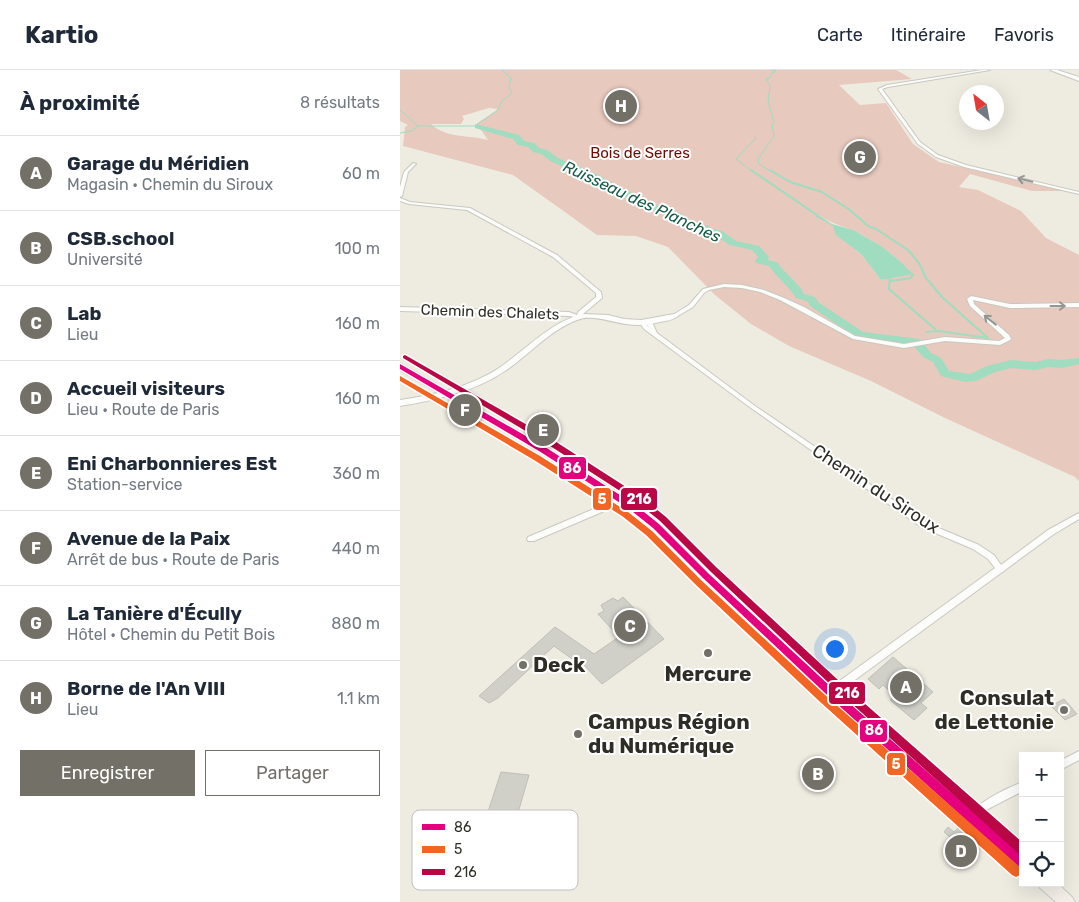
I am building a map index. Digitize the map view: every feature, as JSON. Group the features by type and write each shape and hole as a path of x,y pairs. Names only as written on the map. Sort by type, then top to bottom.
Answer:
{"main road":[{"path":"400,366 542,449 618,497 656,526 830,693 1019,860"},
{"path":"1050,887 1067,902"}],"street":[{"path":"988,70 880,88 919,143 930,152 955,163 1079,193"},
{"path":"1052,70 1079,79"},
{"path":"400,403 446,394 493,376 599,298 599,293 555,256 468,208 409,203 400,197 406,172 414,164"},
{"path":"577,315 646,323 674,316 692,306 705,290 723,285 739,284 802,308 853,337 904,346 952,338 988,343 1005,342 1008,339 1007,336 972,305 971,298 1010,306 1079,305"},
{"name":"Chemin des Chalets","path":"400,309 577,315"},
{"name":"Chemin du Siroux","path":"646,323 655,334 756,410 924,525 976,547 992,557 1000,569"},
{"path":"531,538 599,510 618,497"},
{"path":"830,693 1051,532 1079,516"},
{"path":"1064,764 1079,755"},
{"path":"972,818 983,807 1019,788"}],"green space":[{"name":"Bois de Serres","path":"400,70 896,70 912,79 839,85 860,105 886,103 913,144 939,162 1067,191 1032,191 970,174 959,187 978,190 1021,211 1046,238 1079,255 1079,481 1075,477 945,418 871,381 789,346 751,324 715,295 668,247 636,236 597,235 513,175 403,146 405,127 408,125 400,121","holes":["489,108 498,109 477,124 488,140 450,134 437,129 431,124 461,124 464,119 462,116","818,215 869,239 890,253 909,270 881,280 861,254 838,236 833,226"]}],"shaded area":[{"path":"818,215 832,224 853,230 881,246 913,274 881,280 861,254 836,235 833,226 815,216"}],"building":[{"path":"623,597 664,639 602,684 583,664 582,666 554,646 498,698 489,703 479,696 555,627 594,654 619,637 598,614 604,611 601,605 613,598 618,601"},
{"path":"893,657 933,692 921,703 927,708 914,720 890,700 895,696 883,685 879,689 868,679"},
{"name":"Consulat de Lettonie","path":"1064,699 1077,714 1065,720 1051,706"},
{"path":"501,772 529,775 519,810 489,810"},
{"path":"948,827 954,832 959,827 977,843 962,859 945,843 950,837 944,832"}],"waterway":[{"path":"418,126 478,126 477,124 497,111 502,101 512,93 509,87 511,78 502,70"},
{"path":"771,70 776,71 771,74 771,77 766,79 770,86 768,101 774,122 772,124 774,136 758,159 759,164 772,172"},
{"name":"Ruisseau des Planches","path":"400,110 418,126"},
{"path":"400,133 412,131 418,126"},
{"name":"Ruisseau des Planches","path":"478,126 516,137 521,143 531,145 536,150 544,152 555,160 593,176 645,204 679,216 695,228 704,227 709,232 719,233 733,243 756,248 758,253 764,257 760,261 773,264 781,276 798,291 800,296 811,299 814,304 860,335 916,341 927,355 937,360 945,373 972,378 991,369 1011,364 1036,366 1048,363 1062,364 1079,361"},
{"path":"753,172 736,159 756,138 755,136"},
{"path":"751,170 817,215"},
{"path":"770,170 790,182 822,192 850,210 868,226 876,229 908,250 919,263 926,278 942,297 988,338 939,331 927,332"},
{"path":"891,281 911,278 913,274"},
{"path":"890,276 889,289 935,329"}],"transit line":[{"name":"216","path":"405,357 547,440 637,498 663,519 713,569 835,683 1019,846"},
{"name":"86","path":"400,366 542,449 631,506 656,526 706,576 828,690 1019,860"},
{"name":"5","path":"400,378 537,458 625,514 649,533 699,583 821,697 1016,871"}],"place":[{"name":"Borne de l'An VIII","path":"621,106"},
{"name":"La Tanière d'Écully","path":"860,157"},
{"name":"Avenue de la Paix","path":"465,410"},
{"name":"Eni Charbonnieres Est","path":"543,430"},
{"name":"Lab","path":"630,626"},
{"name":"Mercure","path":"708,653"},
{"name":"Deck","path":"523,665"},
{"name":"Garage du Méridien","path":"906,687"},
{"name":"Consulat de Lettonie","path":"1064,710"},
{"name":"Campus Région du Numérique","path":"578,734"},
{"name":"CSB.school","path":"818,774"},
{"name":"Accueil visiteurs","path":"961,851"}]}
